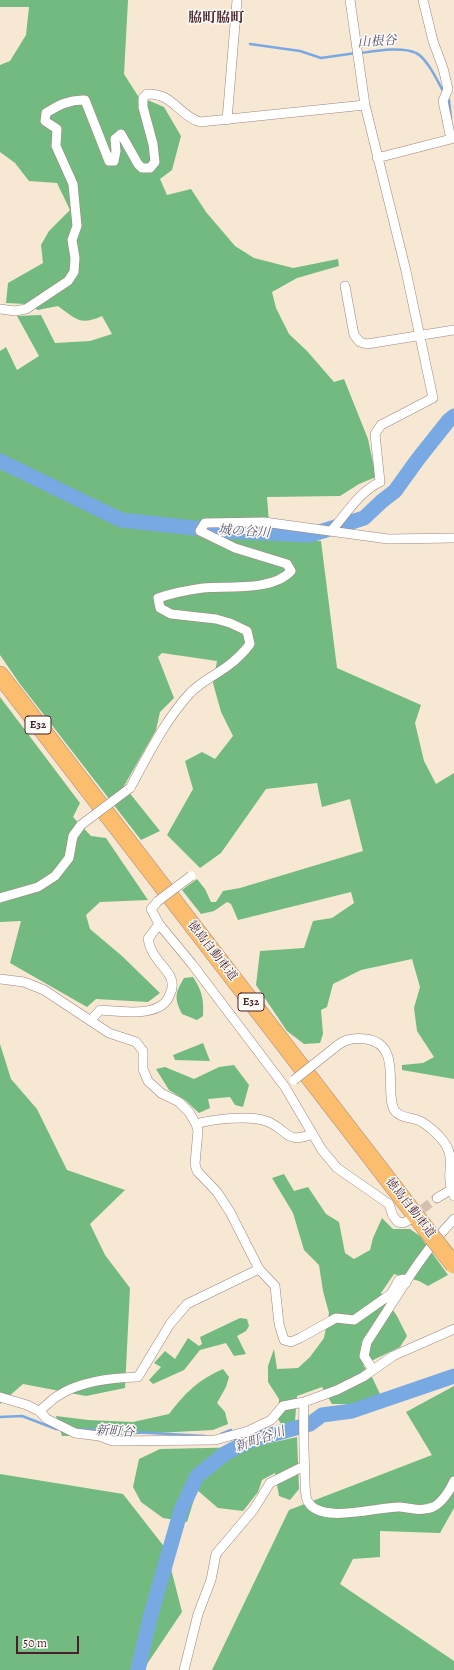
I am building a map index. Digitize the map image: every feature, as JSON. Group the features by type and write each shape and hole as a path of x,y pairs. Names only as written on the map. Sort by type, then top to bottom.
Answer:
{"highway":[{"name":"徳島自動車道","path":"0,676 454,1265"}],"street":[{"path":"227,120 237,0"},
{"path":"332,530 357,498 371,486 380,482 375,434 381,425 433,398 406,271 365,105 350,0"},
{"path":"377,158 451,139 443,101 448,89 443,68 432,41 422,0"},
{"path":"0,309 15,311 26,309 68,281 74,272 75,258 72,240 77,226 73,184 56,146 57,129 45,121 46,113 68,101 76,99 85,100 109,161 114,161 116,151 115,138 121,134 138,164 142,168 150,168 154,162 153,144 143,107 143,98 147,94 166,97 190,119 200,122 365,105"},
{"path":"345,286 354,335 360,342 367,344 454,330"},
{"path":"0,898 38,886 55,876 69,858 73,836 81,825 130,788 166,725 191,693 202,683 228,666 241,655 250,644 247,631 216,618 170,614 160,608 158,598 171,593 203,588 262,586 287,576 292,571 287,564 235,548 200,531 205,523 264,522 332,530 388,539 454,538"},
{"path":"191,876 158,901 151,909 160,924 192,964 284,1087 322,1150 337,1168 389,1204 393,1216 398,1222 403,1223 409,1220"},
{"path":"91,1020 100,1010 140,1013 157,1008 168,1000 173,987 170,978 150,950 148,939 160,924"},
{"path":"0,979 24,982 44,990 109,1033 136,1042 143,1050 143,1069 148,1081 161,1093 178,1102 188,1112 196,1124 198,1130 195,1164 197,1171 217,1192 230,1212 259,1269 275,1286 279,1324 284,1340 292,1342 336,1318 354,1320 391,1294 399,1280 403,1279 406,1283"},
{"path":"284,1087 343,1041 357,1038 372,1039 381,1046 388,1057 391,1070 392,1105 396,1112 401,1116 416,1118 424,1123 442,1139 448,1148 450,1156 450,1183 453,1192 437,1198"},
{"path":"196,1124 210,1119 249,1119 266,1121 292,1138 302,1138 312,1134"},
{"path":"373,1370 364,1356 367,1342 441,1232 454,1219"},
{"path":"39,1411 57,1397 75,1388 113,1378 138,1377 170,1324 187,1304 259,1269"},
{"path":"0,1397 39,1411 47,1419 75,1433 99,1436 113,1441 215,1440 248,1431 271,1420 283,1406 304,1402 337,1390 363,1377 394,1356 454,1330"},
{"path":"304,1402 304,1466 307,1500 312,1507 320,1511 355,1514 400,1507 414,1510 425,1510 435,1506 450,1490 454,1481"},
{"path":"184,1670 198,1614 211,1580 216,1554 254,1509 270,1483 304,1466"}],"green space":[{"path":"0,0 128,0 124,74 138,96 164,107 181,136 172,170 160,179 167,195 191,189 206,212 235,246 254,258 293,268 338,259 339,266 297,278 272,292 276,308 289,334 307,351 334,382 344,379 368,439 376,477 359,484 340,496 267,497 270,536 321,541 337,668 421,705 415,723 424,761 436,784 454,773 454,1079 402,1070 402,1065 423,1063 434,1057 417,1031 414,1008 420,987 412,959 361,970 333,984 327,1007 321,1010 323,1034 320,1043 304,1044 287,1031 256,985 260,951 304,948 313,921 332,918 354,903 351,892 238,920 231,904 227,902 214,911 201,914 182,890 197,879 205,889 211,902 216,902 223,891 240,888 363,851 350,799 322,807 317,783 266,789 221,853 200,868 167,835 193,789 185,761 202,752 215,759 233,736 221,712 213,683 217,661 162,653 158,657 174,698 160,712 156,730 124,786 160,831 141,840 20,684 0,655 0,351 6,347 17,370 39,356 17,316 41,315 55,343 90,341 112,334 102,316 83,321 74,318 58,306 38,310 25,304 6,303 8,283 43,263 41,245 49,231 70,210 57,183 29,181 15,163 0,152 0,65 10,61 26,35 29,7 0,7"},
{"path":"0,697 80,803 73,817 91,836 106,838 148,900 100,902 86,915 90,929 122,956 160,993 148,1002 96,999 87,1007 10,963 21,921 0,922"},
{"path":"193,977 202,995 203,1005 203,1016 197,1020 182,1014 177,1000 177,992 184,978"},
{"path":"203,1043 210,1061 175,1060 173,1055"},
{"path":"0,1044 11,1079 37,1109 67,1170 125,1190 90,1224 105,1255 130,1288 125,1388 86,1396 23,1384 0,1404"},
{"path":"234,1065 249,1085 243,1107 235,1105 230,1097 208,1099 210,1108 199,1113 185,1100 169,1090 156,1069 165,1067 194,1079 219,1067"},
{"path":"284,1174 294,1191 308,1187 326,1214 339,1222 345,1253 354,1259 370,1250 373,1238 382,1218 393,1229 410,1229 420,1236 448,1275 428,1286 419,1281 394,1274 381,1293 397,1316 407,1336 400,1347 363,1365 373,1379 380,1394 357,1404 332,1404 322,1387 297,1396 295,1421 288,1426 283,1427 278,1419 279,1399 268,1382 268,1366 274,1349 277,1369 298,1368 310,1357 324,1338 329,1313 323,1291 319,1265 304,1250 293,1213 272,1178"},
{"path":"240,1318 247,1319 249,1326 246,1331 237,1336 246,1354 234,1356 226,1343 200,1350 184,1370 153,1384 149,1380 161,1367 154,1363 165,1351 175,1359 188,1338 199,1346 202,1344 200,1337"},
{"path":"223,1369 229,1377 226,1387 217,1403 225,1412 228,1424 213,1430 118,1435 62,1436 56,1416 88,1420 133,1422 169,1414 180,1400 199,1382"},
{"path":"454,1386 454,1508 440,1533 380,1531 380,1557 353,1559 340,1584 454,1661 454,1670 212,1670 289,1510 432,1455 406,1412"},
{"path":"297,1437 299,1489 290,1500 279,1496 275,1473 262,1480 258,1492 243,1511 218,1508 197,1490 187,1522 163,1518 141,1502 133,1487 139,1459 160,1449 252,1447"},
{"path":"0,1474 123,1494 166,1549 182,1612 143,1670 0,1670"}],"waterway":[{"name":"山根谷","path":"250,44 300,51 321,58 356,53"},
{"name":"山根谷","path":"361,53 396,49 416,53 428,65 444,93"},
{"name":"山根谷","path":"447,97 449,100 451,119"},
{"name":"城の谷川","path":"0,461 121,520 222,531 310,535 364,518 395,491 418,459 449,420 454,416"},
{"name":"新町谷川","path":"138,1670 150,1618 181,1510 197,1476 226,1453 249,1441 310,1424 322,1415 352,1411 454,1376"},
{"name":"新町谷","path":"0,1417 22,1416 56,1429 61,1429"},
{"name":"新町谷","path":"78,1429 205,1436"},
{"name":"新町谷","path":"221,1434 231,1430"},
{"name":"新町谷","path":"234,1439 249,1441"}],"tunnel":[{"path":"412,1217 437,1198"}],"district":[{"name":"脇町脇町","path":"216,19"}]}
